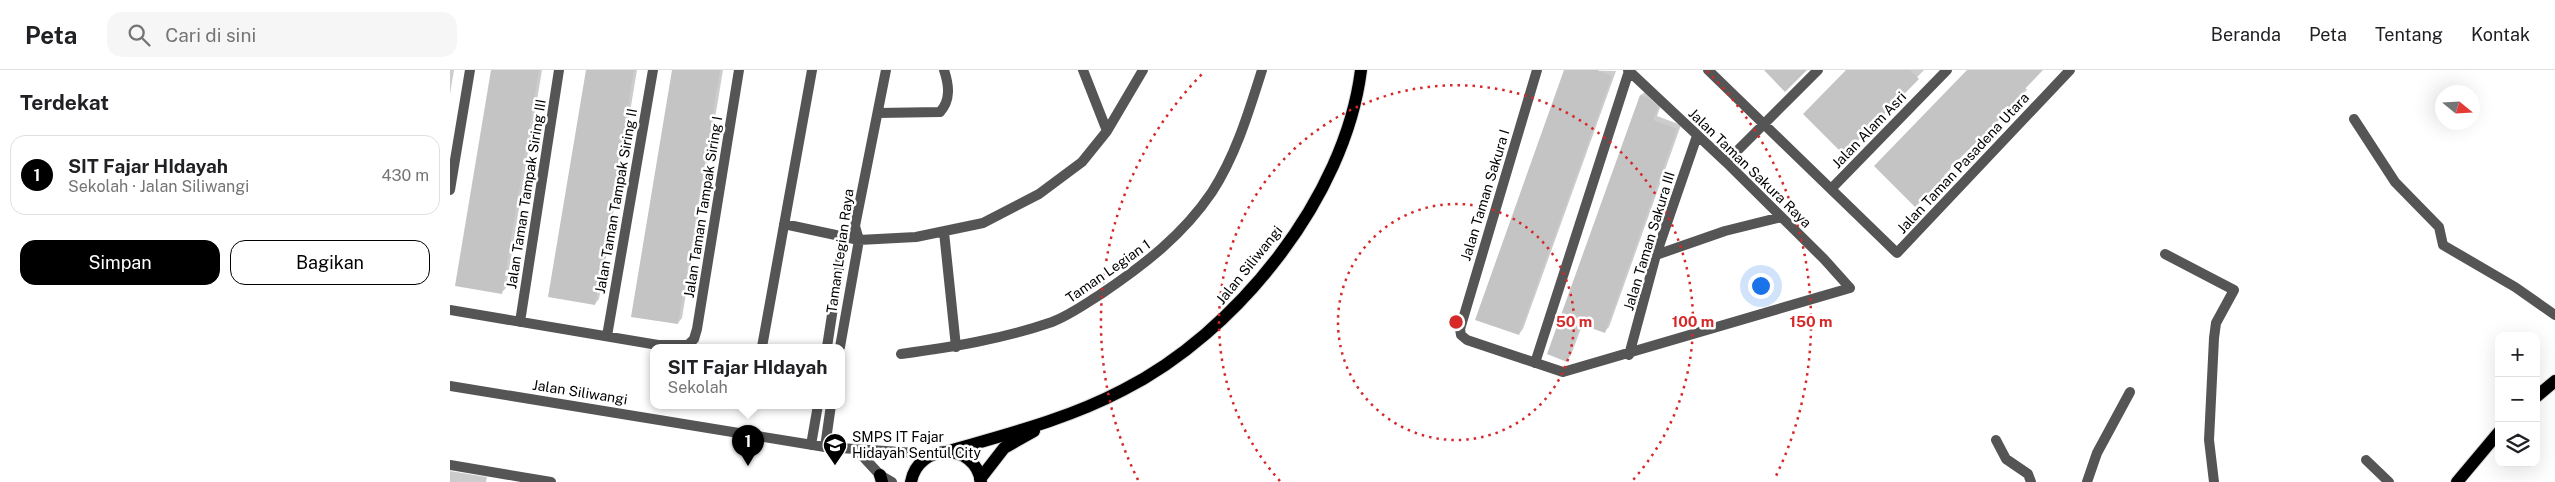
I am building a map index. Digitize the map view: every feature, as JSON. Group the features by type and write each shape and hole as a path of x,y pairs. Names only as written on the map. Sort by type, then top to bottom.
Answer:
{"main road":[{"name":"Jalan Siliwangi","path":"931,454 949,451 1051,421 1125,390 1187,350 1225,318 1246,297 1290,242 1326,179 1345,132 1361,70"},
{"path":"2540,394 2555,381"},
{"name":"Jalan Siliwangi","path":"980,481 1004,448 1051,421"},
{"path":"2457,482 2495,437"},
{"path":"949,451 958,453 972,463 980,481"},
{"path":"912,482 917,467 931,454"}],"street":[{"path":"450,190 470,70"},
{"name":"Jalan Taman Tampak Siring III","path":"520,322 559,70"},
{"name":"Jalan Taman Tampak Siring II","path":"607,336 653,70"},
{"name":"Jalan Taman Tampak Siring I","path":"689,344 694,339 697,329 739,70"},
{"path":"763,344 812,70"},
{"name":"Taman Legian Raya","path":"841,344 859,240 855,226 886,70"},
{"path":"878,113 940,112 946,106 948,98 944,70"},
{"path":"1083,70 1107,131"},
{"path":"784,224 859,240 944,232 983,223 1039,194 1082,162 1107,131 1143,70"},
{"name":"Taman Legian 1","path":"901,354 956,347 1052,322 1073,313 1158,253 1196,213 1212,191 1234,150 1262,70"},
{"name":"Jalan Taman Sakura I","path":"1535,363 1467,340 1461,335 1460,329 1537,70"},
{"path":"1629,70 1535,363 1563,372 1629,355"},
{"name":"Jalan Taman Sakura Raya","path":"1629,70 1726,162 1824,259 1850,288 1629,355"},
{"path":"1726,162 1818,70"},
{"name":"Jalan Alam Asri","path":"1832,188 1947,70"},
{"name":"Jalan Taman Pasadena Utara","path":"1832,188 1897,253 2070,70"},
{"path":"1713,72 1763,125 1832,188"},
{"path":"2354,118 2395,182 2439,227 2443,246 2515,286 2555,315"},
{"name":"Jalan Taman Sakura III","path":"1629,355 1656,255 1697,136"},
{"path":"1656,255 1724,231 1781,217"},
{"path":"828,344 844,237 855,226"},
{"path":"944,232 956,347"},
{"path":"2165,254 2234,290 2216,323 2214,338 2208,440 2214,482"},
{"path":"450,310 607,336"},
{"path":"832,317 845,319"},
{"name":"Jalan Taman Tampak Siring I","path":"607,336 652,344"},
{"name":"Jalan Siliwangi","path":"450,386 824,447 931,454"},
{"path":"2088,482 2097,454 2130,392"},
{"path":"811,445 817,409"},
{"path":"824,447 830,409"},
{"path":"1996,440 2006,459 2028,474 2031,482"},
{"path":"856,450 881,478 892,482"},
{"path":"2366,460 2389,482"},
{"path":"450,465 509,479 551,482"}],"building":[{"path":"491,70 539,70 502,294 455,286"},
{"path":"586,70 634,70 595,305 548,297"},
{"path":"672,70 720,70 678,324 631,317"},
{"path":"1564,70 1597,70 1612,76 1519,335 1475,320"},
{"path":"1764,70 1807,70 1785,92"},
{"path":"1846,70 1910,70 1919,79 1844,155 1803,114"},
{"path":"1967,70 2043,70 2019,95 2021,98 1943,175 1945,177 1915,207 1874,166"},
{"path":"1640,95 1647,97 1658,107 1653,120 1677,129 1605,333 1580,324 1567,362 1547,354"}],"place":[{"name":"SIT Fajar HIdayah","path":"748,466"},
{"name":"SMPS IT Fajar Hidayah Sentul City","path":"835,466"}]}
